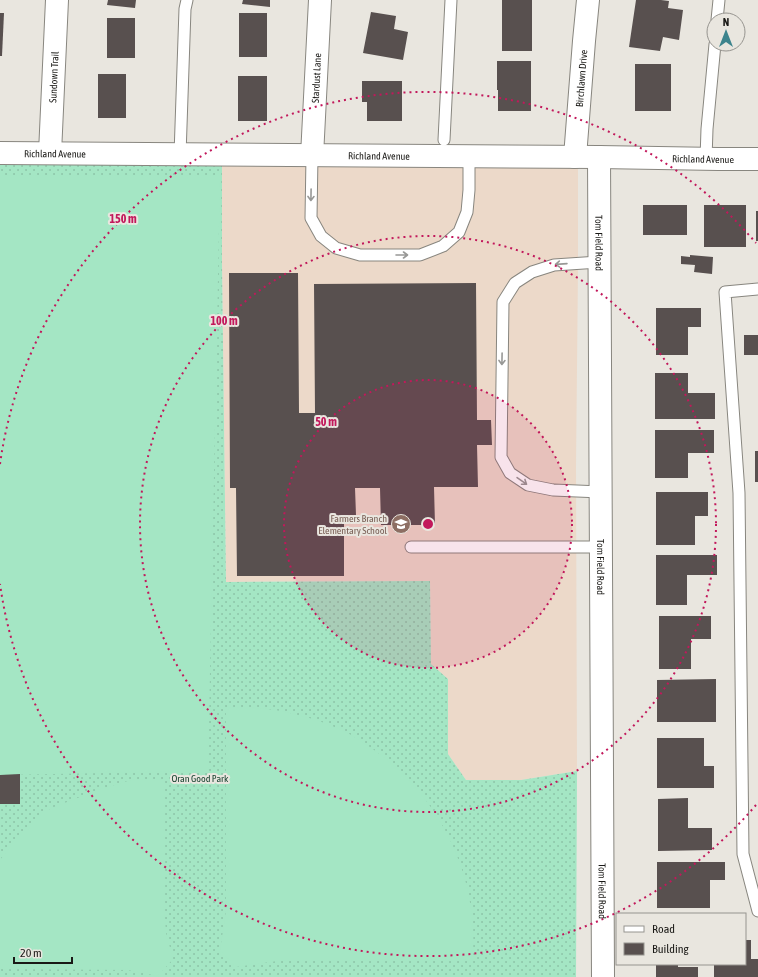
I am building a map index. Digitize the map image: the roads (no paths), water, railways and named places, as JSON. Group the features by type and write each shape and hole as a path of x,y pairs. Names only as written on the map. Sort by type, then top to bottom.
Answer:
{"street":[{"name":"Sundown Trail","path":"50,153 57,0"},
{"name":"Stardust Lane","path":"312,156 320,0"},
{"name":"Birchlawn Drive","path":"575,157 588,0"},
{"name":"Richland Avenue","path":"0,153 706,159 758,158"},
{"name":"Tom Field Road","path":"599,157 603,977"}],"lane":[{"path":"180,155 187,0"},
{"path":"444,140 451,0"},
{"path":"718,12 719,0"},
{"path":"706,159 707,129 714,52"},
{"path":"312,156 311,218 321,236 336,248 360,255 420,255 443,246 458,232 467,212 469,157"},
{"path":"600,262 554,265 532,272 515,284 503,302 501,457 510,473 528,486 553,490 601,492"},
{"path":"758,290 724,292 739,493 743,854 758,911"},
{"path":"411,547 601,547"}],"place":[{"name":"Farmers Branch Elementary School","path":"401,524"}],"park label":[{"name":"Oran Good Park","path":"200,778"}]}
